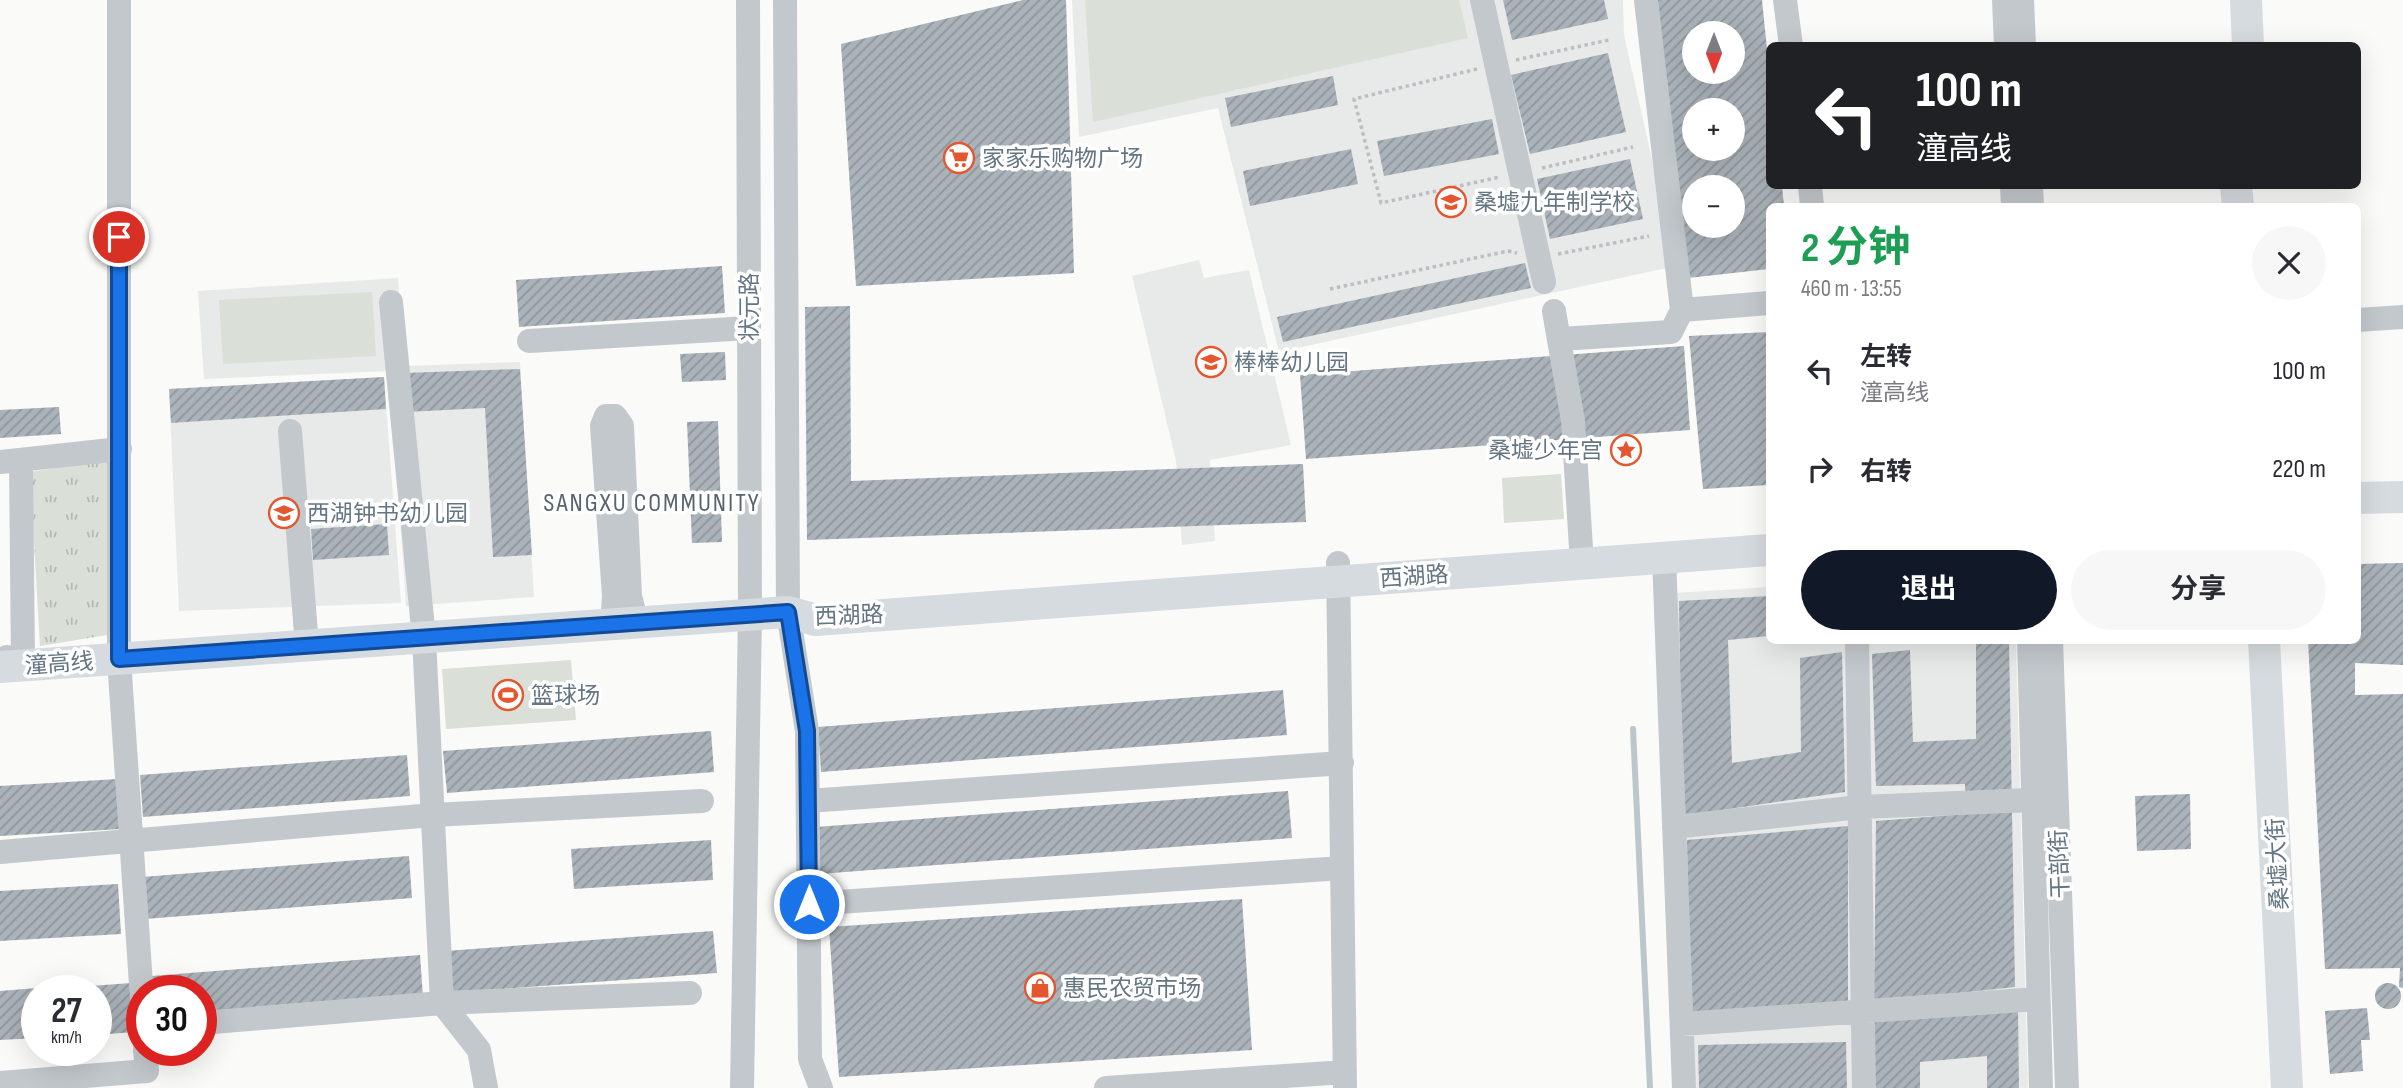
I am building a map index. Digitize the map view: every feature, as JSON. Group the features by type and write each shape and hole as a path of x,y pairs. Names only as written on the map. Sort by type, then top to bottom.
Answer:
{"main road":[{"path":"2226,0 2229,42"},
{"path":"2246,0 2248,42"},
{"path":"2361,498 2403,496"},
{"path":"2361,517 2403,515"},
{"name":"西湖路","path":"1338,572 1581,548 1766,535"},
{"name":"西湖路","path":"788,612 814,601 1338,572 1664,558 1766,550"},
{"name":"潼高线","path":"8,662 119,659 788,612"},
{"name":"桑墟大街","path":"2264,644 2287,1088"},
{"name":"桑墟大街","path":"2283,644 2306,1088"}],"street":[{"path":"119,0 119,659 140,975"},
{"name":"状元路","path":"742,1088 750,614 748,0"},
{"name":"状元路","path":"785,0 788,612 807,731 810,1059 821,1088"},
{"path":"1482,0 1544,282"},
{"path":"1560,339 1671,332 1682,310 1646,0"},
{"path":"1785,0 1790,42"},
{"path":"2004,0 2006,42"},
{"path":"2022,0 2024,42"},
{"path":"391,302 424,638 442,1003 480,1050 486,1088"},
{"path":"1682,310 1766,303"},
{"path":"1554,311 1573,421 1581,548"},
{"path":"2361,320 2403,317"},
{"path":"529,341 749,328"},
{"path":"606,416 615,416 622,426 631,596 624,624 614,596 602,426 606,416"},
{"path":"290,431 307,646"},
{"path":"8,662 10,462 120,449"},
{"path":"1664,558 1684,1088"},
{"path":"1105,1088 1345,1080 1338,572"},
{"path":"1857,644 1864,1088"},
{"name":"干部街","path":"2029,644 2040,1088"},
{"name":"干部街","path":"2051,644 2067,1088"},
{"path":"808,801 1342,763"},
{"path":"1674,827 1860,807 2033,800"},
{"path":"0,852 433,815 702,801"},
{"path":"809,904 1342,868"},
{"path":"217,1022 442,1003 690,993"},
{"path":"1682,1024 2038,999"},
{"path":"0,1083 146,1070 146,1066"}],"path":[{"path":"1609,40 1354,99 1381,203 1633,147"},
{"path":"1330,289 1507,251 1539,258 1649,236"}],"shaded area":[{"name":"桑墟九年制学校","path":"1072,0 1623,0 1624,35 1676,266 1279,352 1218,108 1079,137"},
{"name":"棒棒幼儿园","path":"1199,260 1204,278 1249,270 1291,445 1210,460 1215,541 1182,545 1176,461 1132,276"},
{"path":"398,278 405,366 520,362 534,597 406,606 390,371 204,379 198,291"},
{"name":"西湖钟书幼儿园","path":"384,377 401,603 179,611 169,389"},
{"path":"1766,587 1766,644 2016,644 2028,1088 1695,1088 1675,593"}],"green space":[{"path":"1085,0 1459,0 1468,38 1093,122"},
{"path":"372,292 376,356 223,364 219,300"},
{"path":"110,459 107,635 40,646 30,472"},
{"path":"1561,474 1564,519 1504,523 1502,478"},
{"name":"篮球场","path":"571,660 576,720 446,729 442,669"}],"building":[{"name":"家家乐购物广场","path":"1023,0 1066,0 1074,273 856,286 841,44"},
{"path":"1503,0 1604,0 1608,19 1512,40"},
{"path":"1657,0 1762,0 1766,42 1766,189 1782,189 1784,203 1766,203 1766,269 1688,278 1684,238 1745,238 1745,175 1682,175 1682,224"},
{"path":"1608,53 1626,132 1530,154 1511,75"},
{"path":"1333,76 1338,105 1231,127 1225,98"},
{"path":"1492,119 1499,154 1384,176 1377,141"},
{"path":"1351,149 1358,184 1250,206 1243,171"},
{"path":"1630,159 1643,219 1550,239 1537,179"},
{"path":"1525,263 1531,288 1283,342 1277,317"},
{"path":"722,266 725,313 519,327 516,280"},
{"path":"850,306 851,481 1303,464 1306,522 807,540 805,307"},
{"path":"1766,332 1766,485 1703,489 1689,336"},
{"path":"1684,346 1690,430 1306,459 1300,375"},
{"path":"725,352 726,380 682,382 680,354"},
{"path":"520,369 532,555 493,557 485,408 406,412 404,373"},
{"path":"384,377 386,409 171,423 169,389"},
{"path":"59,407 61,434 0,438 0,410"},
{"path":"718,421 722,542 692,543 687,422"},
{"path":"387,524 389,555 313,560 311,529"},
{"path":"2403,563 2403,665 2355,663 2355,695 2403,694 2403,988 2399,987 2400,968 2325,969 2308,644 2361,644 2361,564"},
{"path":"1766,596 1766,636 1728,640 1732,763 1801,752 1800,658 1842,652 1845,792 1682,816 1679,601"},
{"path":"1976,644 2009,644 2015,987 1874,1002 1876,821 1966,814 1965,784 1876,786 1872,654 1910,650 1913,742 1976,739"},
{"path":"1283,690 1287,735 821,772 818,727"},
{"path":"711,731 714,772 447,793 443,751"},
{"path":"407,755 410,796 143,817 140,775"},
{"path":"118,779 121,829 0,836 0,786"},
{"path":"1288,791 1292,838 819,874 816,827"},
{"path":"2190,794 2191,849 2137,851 2135,796"},
{"path":"1848,826 1848,1001 1690,1014 1687,840"},
{"path":"711,840 713,880 574,889 571,849"},
{"path":"409,856 412,898 145,919 142,877"},
{"path":"118,884 121,934 0,941 0,891"},
{"name":"惠民农贸市场","path":"1242,899 1252,1050 839,1077 829,927"},
{"path":"713,931 717,973 449,993 446,951"},
{"path":"420,955 423,997 217,1013 217,975 165,975"},
{"path":"126,983 126,1033 112,1034 112,984"},
{"path":"2388,983 2397,987 2401,996 2397,1005 2388,1009 2379,1005 2375,996 2379,987"},
{"path":"21,989 21,1039 0,1040 0,991"},
{"path":"2367,1008 2370,1040 2361,1040 2363,1071 2330,1074 2325,1011"},
{"path":"2018,1009 2019,1088 1987,1088 1987,1056 1920,1062 1920,1088 1872,1088 1874,1022"},
{"path":"1846,1042 1847,1088 1699,1088 1698,1045"}],"waterway":[{"path":"1633,729 1650,1088"}],"place":[{"name":"家家乐购物广场","path":"959,158"},
{"name":"桑墟九年制学校","path":"1451,202"},
{"name":"棒棒幼儿园","path":"1211,362"},
{"name":"桑墟少年宫","path":"1626,450"},
{"name":"西湖钟书幼儿园","path":"284,513"},
{"name":"篮球场","path":"508,695"},
{"name":"惠民农贸市场","path":"1040,988"}],"district":[{"name":"SANGXU COMMUNITY","path":"652,502"}],"route":[{"path":"119,237 119,659 788,612 807,731 809,904"}]}
